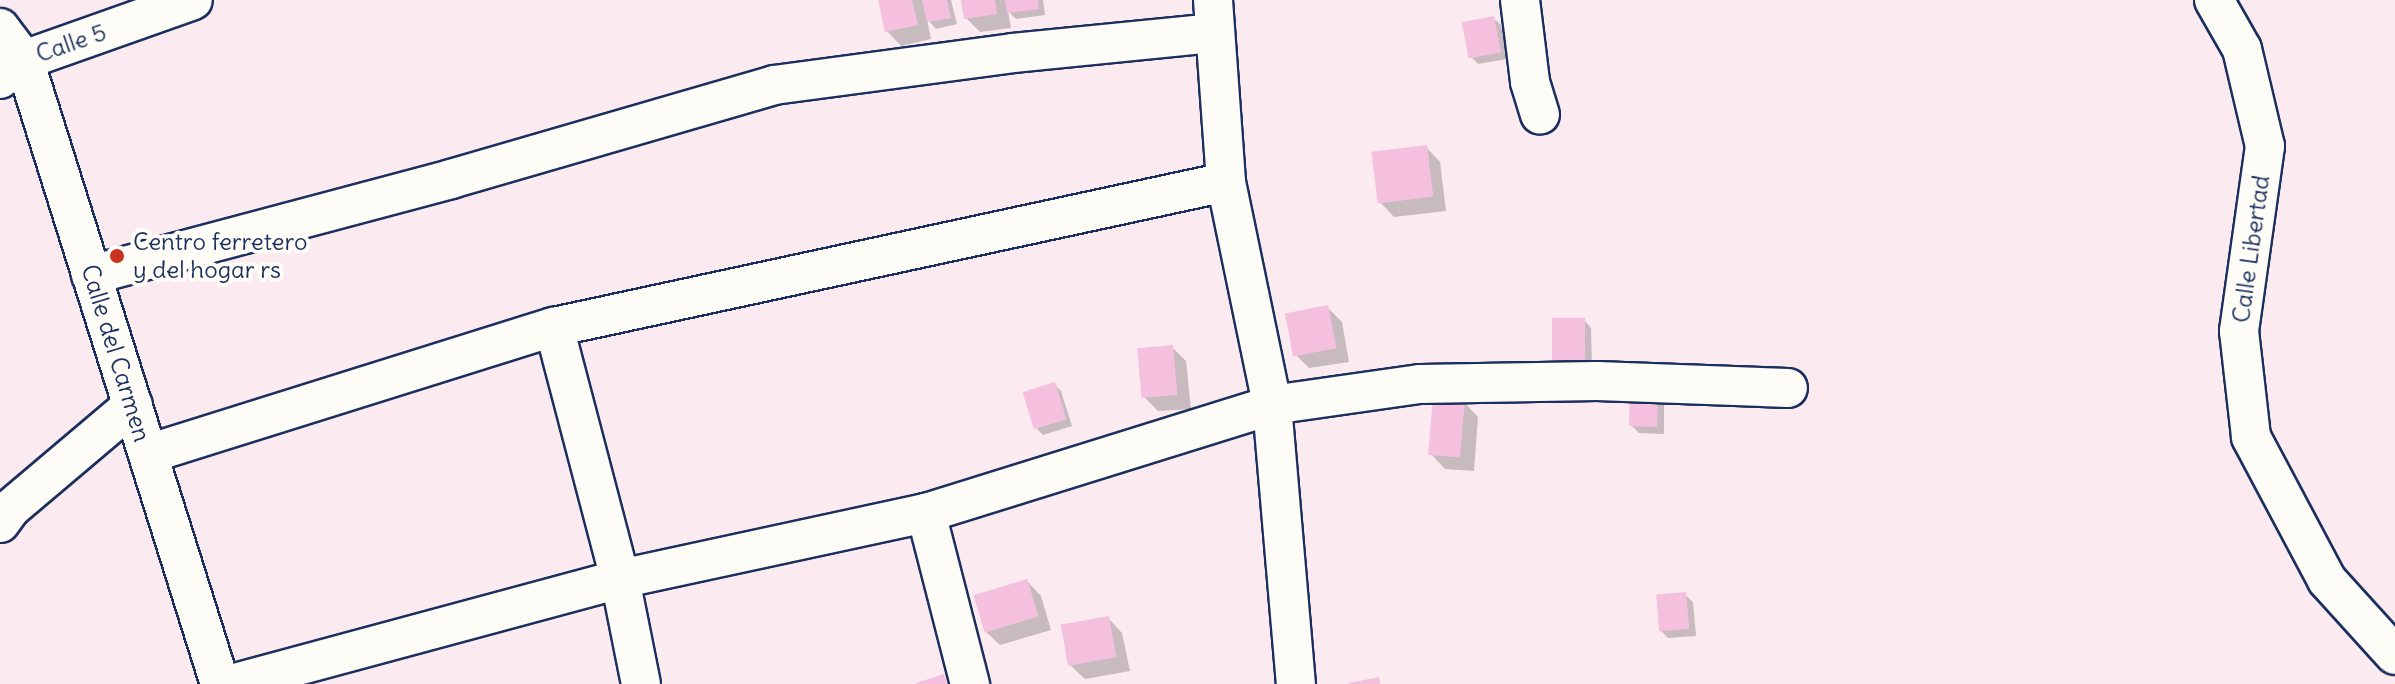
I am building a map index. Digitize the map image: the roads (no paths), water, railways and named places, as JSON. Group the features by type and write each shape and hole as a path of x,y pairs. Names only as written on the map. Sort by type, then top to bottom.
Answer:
{"street":[{"path":"1520,0 1530,82 1540,115"},
{"name":"Calle Libertad","path":"2214,0 2242,49 2265,146 2239,331 2251,437 2327,580 2395,655"},
{"name":"Calle 5","path":"12,69 176,3"},
{"path":"91,275 451,179 774,85 1013,53 1214,17 1226,182 1272,405 1296,684"},
{"name":"Calle del Carmen","path":"0,28 12,69 91,275 220,684"},
{"path":"148,454 554,327 1226,182"},
{"path":"554,327 620,579 641,684"},
{"path":"231,684 620,579 926,513 1272,405 1420,384 1597,381 1788,388"},
{"path":"0,523 10,509 133,405"},
{"path":"926,513 970,684"}],"place":[{"name":"Centro ferretero y del hogar rs","path":"117,256"}]}
